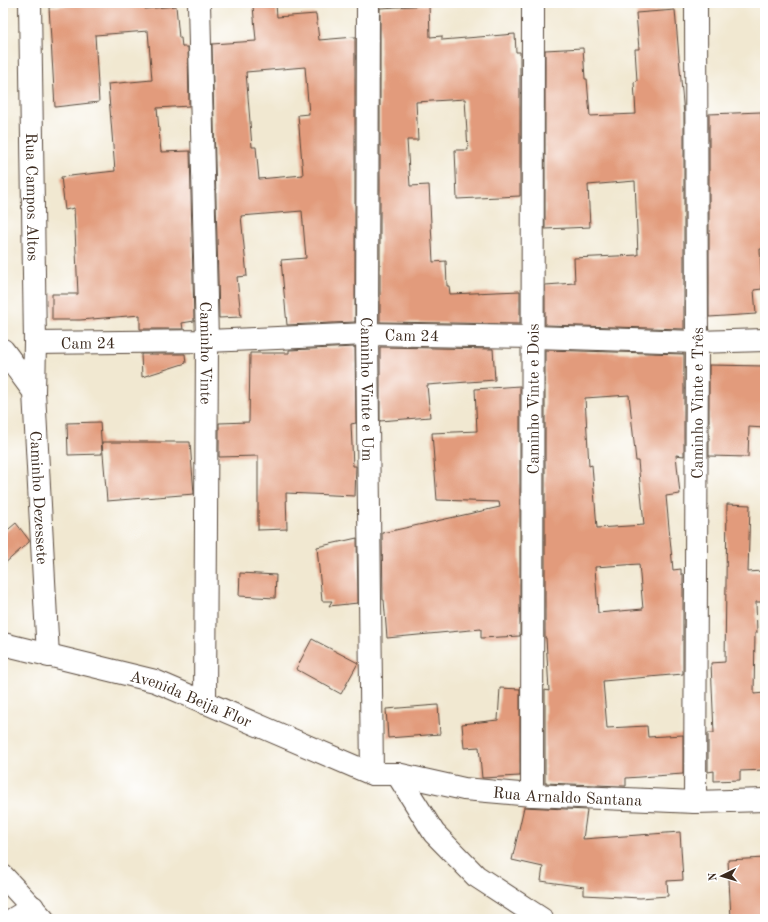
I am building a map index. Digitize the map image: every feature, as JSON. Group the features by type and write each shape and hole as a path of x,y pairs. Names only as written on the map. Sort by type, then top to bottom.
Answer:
{"street":[{"name":"Rua Campos Altos","path":"30,3 35,343 34,392"},
{"name":"Caminho Vinte","path":"199,3 207,341 205,703"},
{"name":"Caminho Vinte e Um","path":"368,3 367,334 372,774"},
{"name":"Caminho Vinte e Dois","path":"532,795 534,337 533,3"},
{"name":"Caminho Vinte e Três","path":"695,802 697,342 696,3"},
{"name":"Cam 24","path":"35,343 207,341 367,334 697,342 765,340"},
{"path":"3,350 34,392"},
{"name":"Caminho Dezessete","path":"34,392 48,656"},
{"name":"Avenida Beija Flor","path":"3,644 155,681 372,774"},
{"name":"Rua Arnaldo Santana","path":"372,774 397,774 464,789 532,795 695,802 765,800"},
{"path":"397,774 434,833 476,876 542,919"},
{"path":"3,876 38,913 13,919"}],"building":[{"path":"104,3 145,3 145,9 176,6 179,38 181,38 182,47 188,47 189,106 157,108 161,152 190,151 194,321 182,323 183,329 140,329 140,315 80,320 52,320 52,294 78,294 74,208 65,210 61,177 115,171 108,84 152,80 148,31 95,35 99,102 55,107 49,7"},
{"path":"276,4 277,17 316,14 319,40 355,37 355,322 287,325 281,260 306,258 302,211 241,216 247,276 237,277 241,317 219,318 212,44 256,41 253,6","holes":["305,67 309,114 298,115 303,175 259,179 256,147 252,147 246,72"]},
{"path":"429,5 430,37 442,36 442,40 515,34 516,52 520,52 520,196 457,199 455,150 468,150 465,99 416,102 418,140 407,140 410,186 429,185 433,262 446,261 447,286 449,286 450,294 520,291 520,324 380,322 380,8"},
{"path":"675,10 684,115 684,329 545,325 545,285 575,283 574,258 638,255 635,181 588,185 590,227 545,229 545,50 583,48 590,116 636,114 634,82 637,81 635,49 639,49 636,13"},
{"path":"761,112 765,187 764,249 760,249 762,289 754,290 756,314 709,317 709,114"},
{"path":"355,347 356,423 351,424 353,466 356,466 355,496 286,493 287,529 258,530 258,456 219,457 219,423 249,422 250,353 289,353 289,350"},
{"path":"380,347 493,349 495,380 427,385 430,417 380,421"},
{"path":"545,350 684,354 684,456 676,455 680,494 666,496 673,570 681,569 681,574 683,574 683,674 603,681 607,728 647,726 648,737 683,735 683,774 626,778 626,786 545,783 545,690 549,691 545,638","holes":["629,395 636,461 638,461 644,525 597,528 592,465 589,466 585,398","639,564 643,609 598,613 595,567"]},
{"path":"141,354 185,354 186,363 142,377"},
{"path":"709,365 765,366 765,428 749,427 748,457 709,456"},
{"path":"520,386 520,636 481,638 481,629 387,638 383,600 382,533 500,507 499,502 437,500 432,433 477,431 475,389"},
{"path":"100,422 102,454 68,455 67,423"},
{"path":"102,442 190,442 194,494 107,501"},
{"path":"727,504 750,505 748,572 762,571 763,602 756,602 757,633 755,633 754,694 765,693 765,770 740,771 740,780 714,781 714,771 708,772 708,733 714,733 711,663 725,662"},
{"path":"16,523 29,542 3,565 3,534"},
{"path":"357,538 358,603 329,606 332,601 322,601 317,547"},
{"path":"240,573 276,575 275,598 239,596"},
{"path":"312,639 358,663 341,694 296,669"},
{"path":"500,688 520,689 520,776 482,778 479,747 464,748 462,724 498,720"},
{"path":"438,705 440,734 388,738 386,709"},
{"path":"524,807 587,810 583,839 680,832 683,880 667,881 668,896 640,898 584,895 584,887 541,881 543,867 512,860"},
{"path":"765,858 765,919 731,919 728,860"}]}
